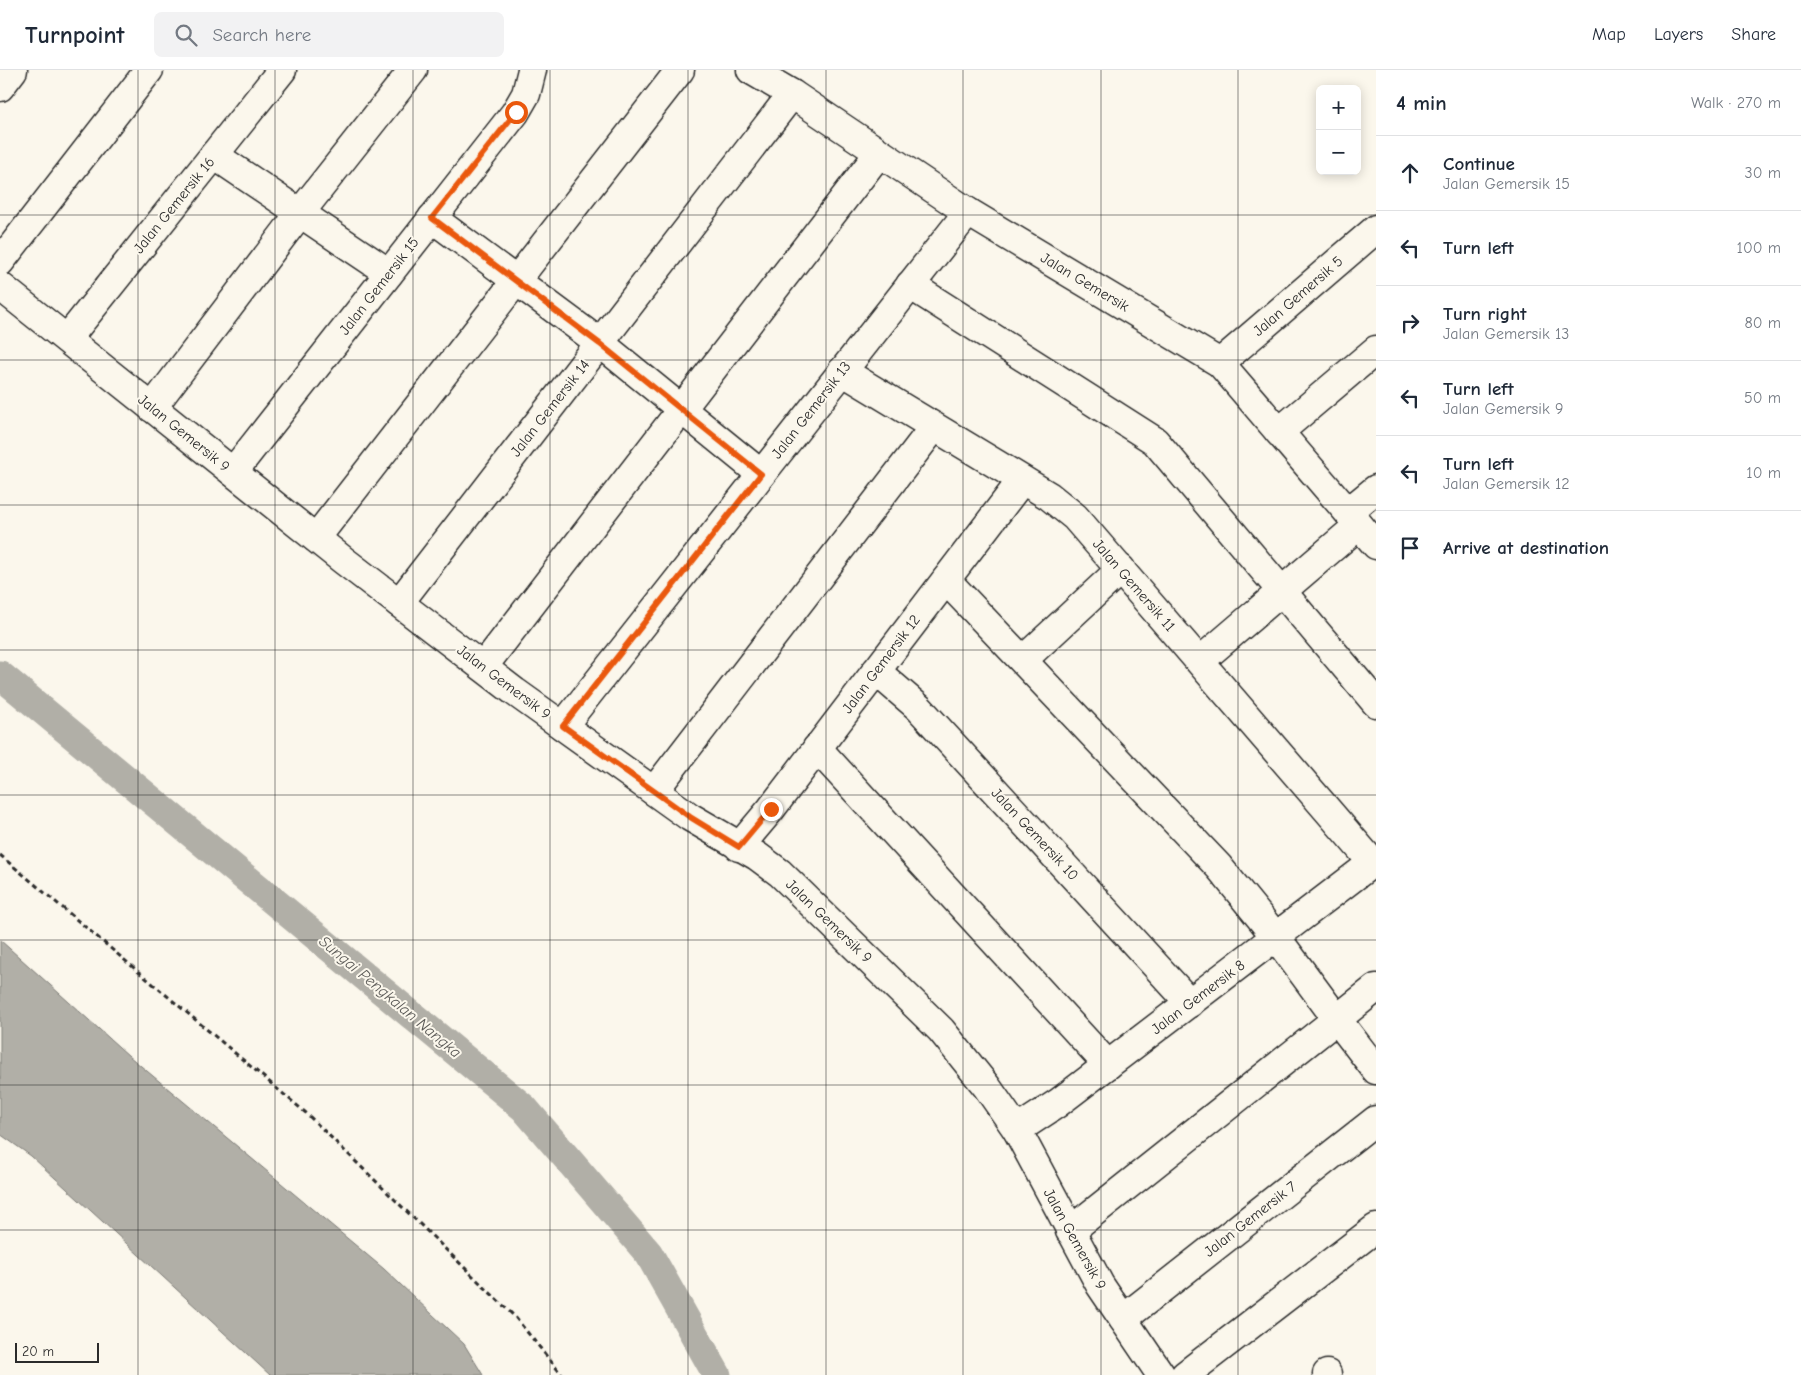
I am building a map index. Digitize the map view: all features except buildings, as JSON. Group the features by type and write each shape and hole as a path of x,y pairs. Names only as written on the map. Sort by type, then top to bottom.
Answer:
{"street":[{"path":"0,87 13,70"},
{"path":"0,262 149,70"},
{"name":"Jalan Gemersik 16","path":"67,339 282,70"},
{"path":"152,408 300,213 412,70"},
{"name":"Jalan Gemersik 15","path":"232,472 516,112 526,94 532,70"},
{"path":"316,538 680,70"},
{"name":"Jalan Gemersik","path":"750,70 792,94 968,212 1220,363 1376,545"},
{"name":"Jalan Gemersik 14","path":"399,603 792,94"},
{"path":"483,667 879,153"},
{"path":"214,155 389,273"},
{"name":"Jalan Gemersik 13","path":"563,726 968,212"},
{"path":"432,218 600,344 761,474"},
{"name":"Jalan Gemersik 5","path":"1220,363 1376,229"},
{"path":"910,285 1155,441 1376,703"},
{"name":"Jalan Gemersik 9","path":"0,286 232,472 483,667 690,817 757,856 780,873 941,1030 988,1087 1018,1130 1100,1285 1161,1375"},
{"path":"1279,432 1376,350"},
{"name":"Jalan Gemersik 11","path":"842,371 1049,496 1075,517 1374,862"},
{"path":"654,791 934,427"},
{"name":"Jalan Gemersik 12","path":"739,847 1022,480"},
{"path":"1200,661 1282,590 1353,518 1376,488"},
{"path":"1023,660 1121,569"},
{"path":"946,580 1219,867 1276,937 1376,1070"},
{"name":"Jalan Gemersik 10","path":"876,671 919,708 1190,1003"},
{"path":"817,748 1108,1066"},
{"name":"Jalan Gemersik 8","path":"1018,1130 1108,1066 1374,862"},
{"path":"1070,1231 1376,988"},
{"name":"Jalan Gemersik 7","path":"1123,1319 1376,1120"},
{"path":"1185,1375 1376,1228"}],"path":[{"path":"0,855 306,1113 516,1317 562,1375"}],"shaded area":[{"path":"0,940 129,1056 384,1269 464,1344 483,1375 270,1375 31,1156 0,1134"}],"waterway":[{"name":"Sungai Pengkalan Nangka","path":"0,675 524,1108 649,1254 717,1375"}],"route":[{"path":"516,112 432,218 600,344 761,474 563,726 690,817 739,847 771,809"}]}
